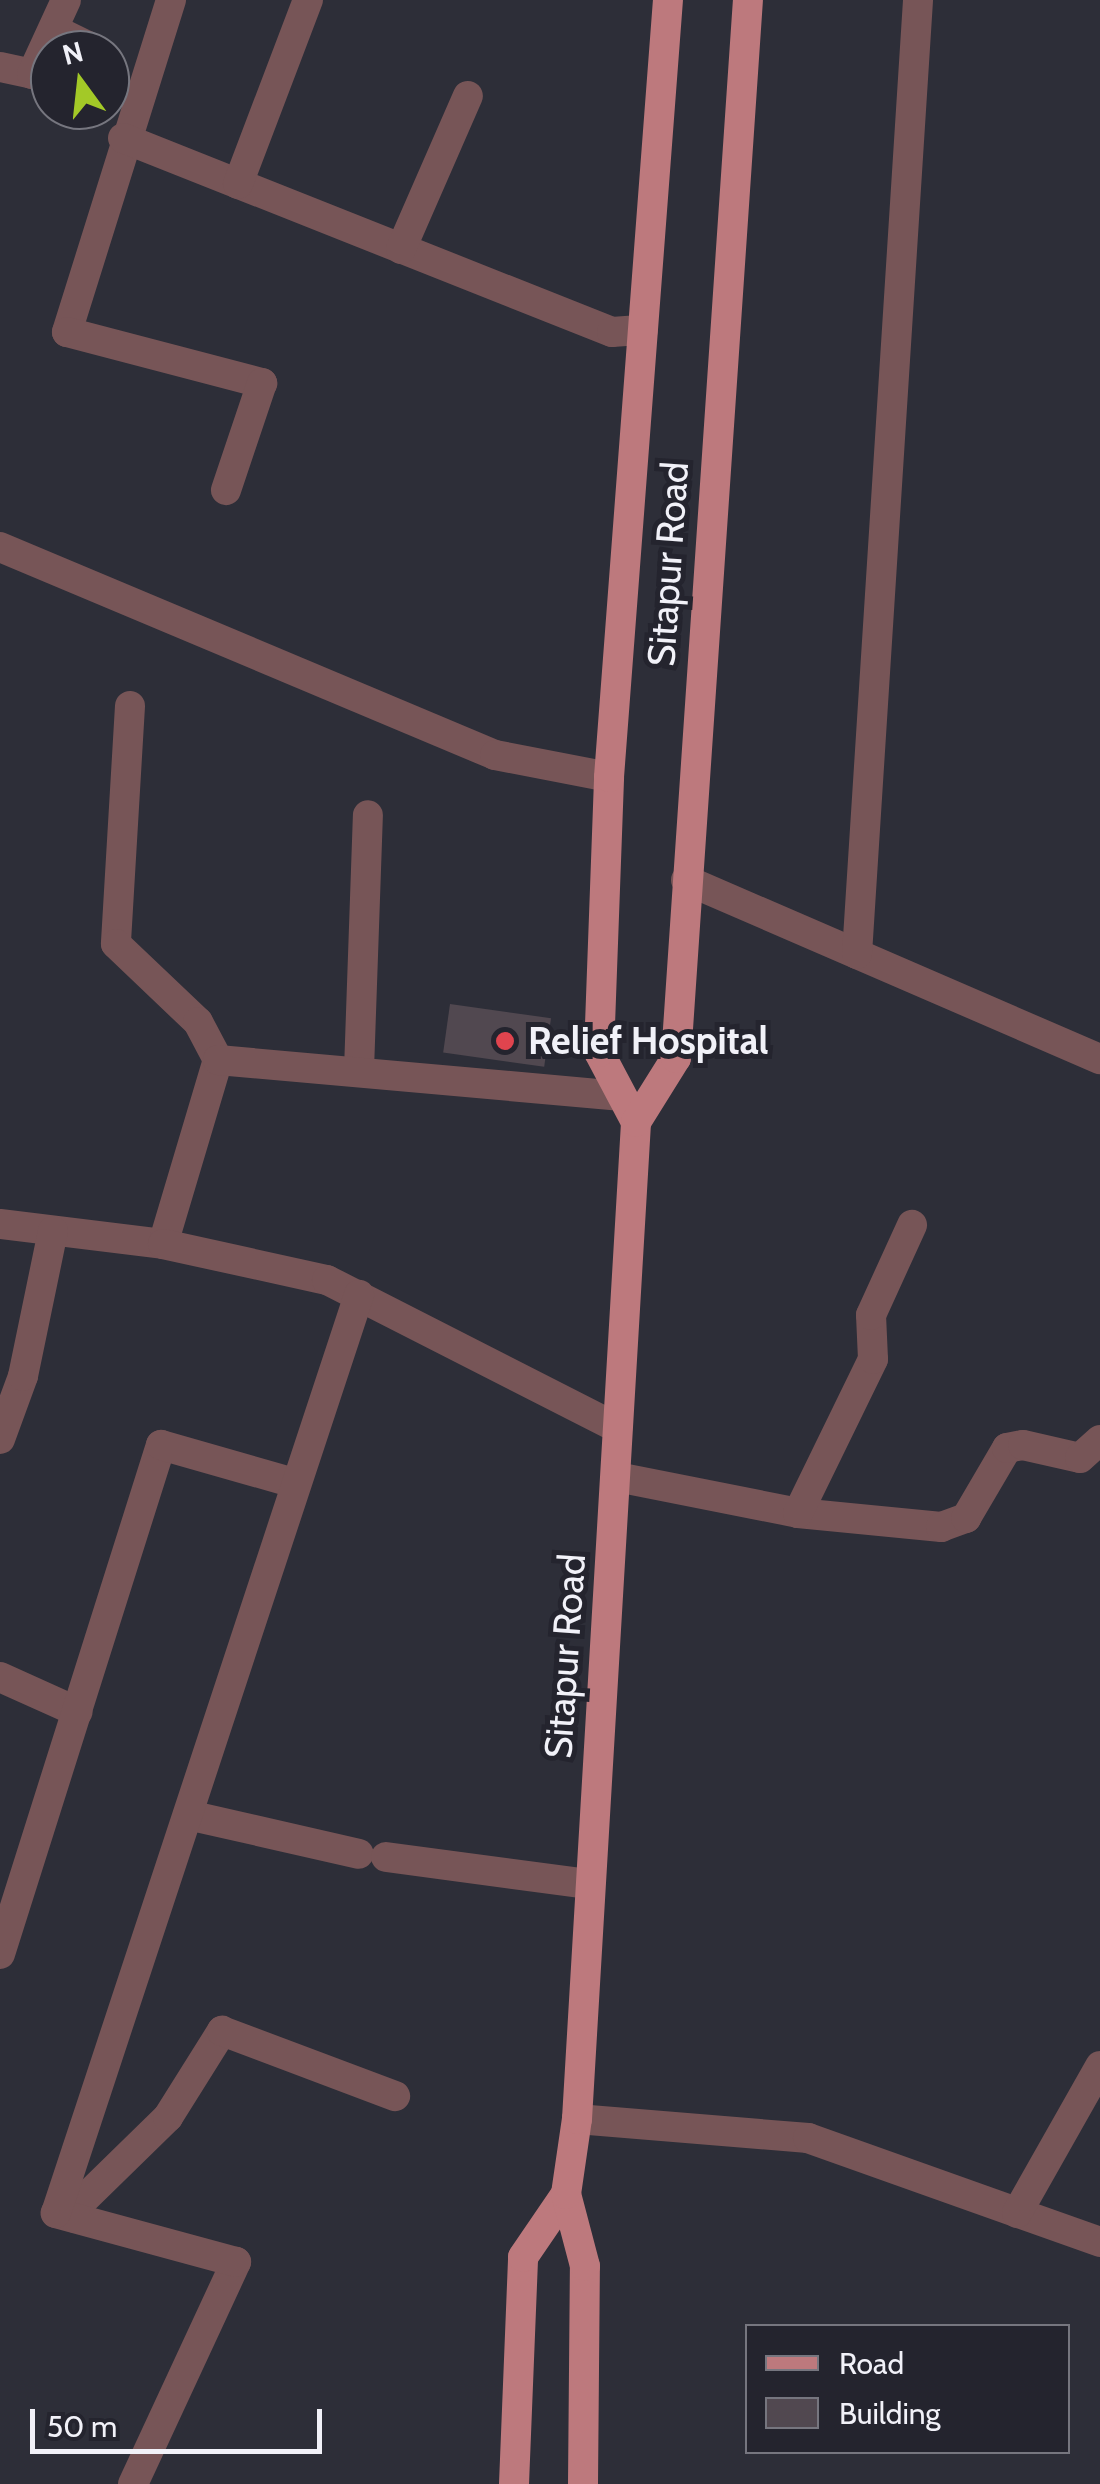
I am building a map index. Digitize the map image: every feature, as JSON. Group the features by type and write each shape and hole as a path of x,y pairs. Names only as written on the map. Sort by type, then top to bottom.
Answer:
{"main road":[{"name":"Sitapur Road","path":"583,2484 585,2266 566,2194 577,2119 617,1477 628,1109 599,1052 609,777 668,0"},
{"name":"Sitapur Road","path":"628,1109 676,1058 748,0"},
{"name":"Sitapur Road","path":"514,2484 523,2257 566,2194"}],"street":[{"path":"54,30 66,0"},
{"path":"171,0 144,73 67,332 262,383 226,490"},
{"path":"238,184 308,0"},
{"path":"857,954 918,0"},
{"path":"130,66 144,73"},
{"path":"0,67 30,74"},
{"path":"401,249 468,96"},
{"path":"124,138 612,332 643,330"},
{"path":"0,547 495,755 609,777"},
{"path":"130,706 116,944 198,1022 218,1060 163,1244"},
{"path":"359,1070 368,815"},
{"path":"686,880 1100,1059"},
{"path":"218,1060 359,1070 628,1109"},
{"path":"0,1224 163,1244 327,1280 618,1428"},
{"path":"798,1513 874,1359 871,1315 912,1225"},
{"path":"0,1439 23,1376 53,1231"},
{"path":"133,2484 236,2262 56,2213 359,1295"},
{"path":"617,1477 798,1513 955,1525 966,1518 1006,1448 1023,1445 1080,1458 1100,1440"},
{"path":"0,1954 161,1446 294,1483"},
{"path":"0,1676 78,1712"},
{"path":"188,1816 373,1855 589,1884"},
{"path":"75,2218 80,2204 168,2116 222,2031 396,2096"},
{"path":"1017,2213 1100,2066"},
{"path":"577,2119 808,2138 1100,2242"}],"building":[{"path":"450,1004 551,1018 544,1067 443,1053"}],"place":[{"name":"Relief Hospital","path":"505,1041"}]}
